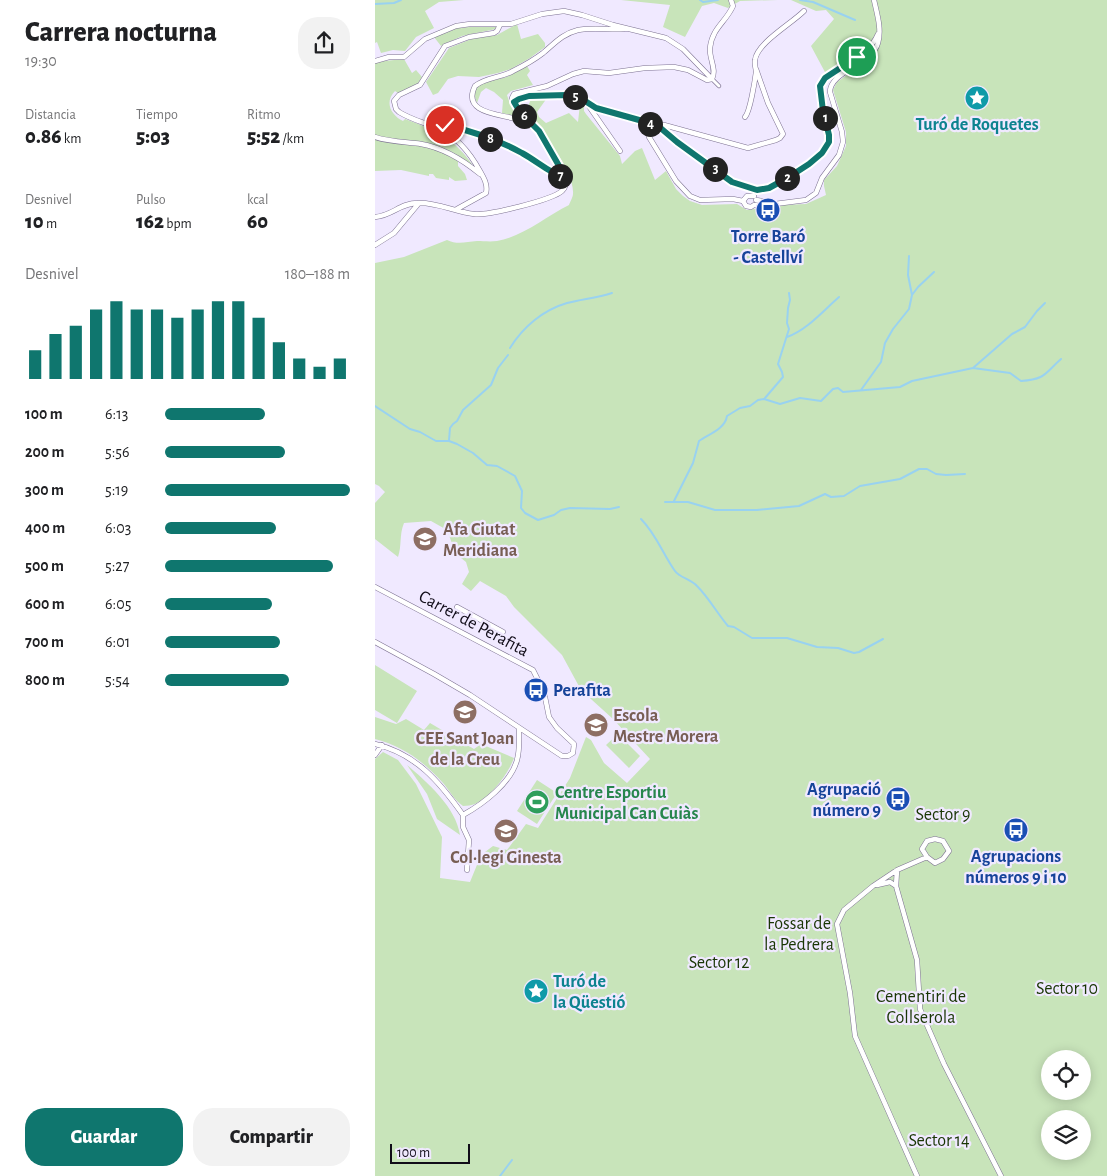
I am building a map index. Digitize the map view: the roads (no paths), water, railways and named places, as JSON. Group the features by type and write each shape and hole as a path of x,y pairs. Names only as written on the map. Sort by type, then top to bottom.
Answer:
{"street":[{"path":"712,79 714,73 710,57 711,44 717,27 733,6 731,0"},
{"path":"645,123 649,137 676,182 690,196 700,200 743,200 747,196 755,201 775,203 806,200 816,193 822,178 839,155 843,142 830,86 833,81 874,51 879,41 879,21 874,0"},
{"path":"375,61 389,57 404,57 425,39 456,26 511,24 542,14 564,11 657,35 675,43 719,86"},
{"path":"745,116 748,114 755,60 760,49 804,11"},
{"path":"457,209 486,193 487,189 483,177 464,147 452,137 436,128 399,112 395,105 395,98 420,85 445,46 469,37 494,33 500,25"},
{"path":"539,131 523,122 489,113 479,108 475,105 472,95 475,86 485,80 508,74 543,52 565,34 586,29 628,29"},
{"path":"657,125 732,182 757,190 769,188 809,164 822,153 829,142 829,135 819,91 822,82 829,75 862,54 878,34"},
{"path":"375,217 387,216 403,205 419,203 457,209 474,214 488,214 542,200 561,192 566,183 566,178 539,131 520,112 512,98 514,94 547,86 584,71 609,74 645,68 680,67 707,80 712,79"},
{"path":"514,102 529,96 567,95 582,99 596,108 623,114 645,123 748,148 781,138 783,134 768,103 755,69"},
{"path":"582,99 593,111 620,151"},
{"path":"436,128 445,125 450,126 503,144 524,154 554,174 566,178"},
{"path":"375,137 435,148 458,158 483,177"},
{"path":"743,200 747,207 755,201 757,190"},
{"path":"375,245 394,234 419,203"},
{"name":"Carrer de Perafita","path":"375,587 533,670 545,697 549,717 557,728 574,744 573,753 568,756 562,756 519,728"},
{"name":"Carrer de Perafita","path":"457,607 503,632"},
{"path":"375,642 435,674 519,728 518,758 511,773 490,798 463,815"},
{"path":"375,744 395,749 419,764 435,780 463,815 463,827 469,840 467,870"},
{"path":"375,755 382,745"},
{"path":"935,839 943,841 949,851 943,859 935,862 927,857 922,849 927,841 935,839"},
{"path":"917,1176 855,1036 846,968 837,924 844,910 873,886 897,870 927,857"},
{"path":"897,870 896,886 917,960 920,1010 944,1064 1001,1176"},
{"path":"873,886 889,882 896,886"}],"waterway":[{"path":"375,4 394,3 401,0"},
{"path":"700,0 703,2 718,0"},
{"path":"800,0 813,2 855,20"},
{"path":"909,256 908,275 912,295"},
{"path":"861,390 881,362 885,343 893,329 909,309 912,295 934,272"},
{"path":"510,348 527,326 550,310 567,303 612,293"},
{"path":"765,398 783,377 778,364 789,329 787,323 789,293"},
{"path":"787,337 808,325 839,297"},
{"path":"973,368 1012,334 1025,327 1045,303"},
{"path":"449,440 450,428 457,421 463,410 491,385 498,368 508,355"},
{"path":"674,501 693,463 699,441 720,428 726,421 727,416 740,408 750,406 758,400 764,399 780,404 800,398 821,401 833,389 838,388 843,392 900,387 912,381 973,368 1010,373 1021,381 1029,380 1044,375 1061,359"},
{"path":"375,406 410,429 436,441 449,441 457,444 473,453 487,465 497,466 515,476 522,491 521,508 525,513 538,520 570,508 610,509 619,507"},
{"path":"665,502 688,502 715,510 757,510 799,506 825,494 831,497 844,496 860,486 900,479 919,469 927,469 936,474 965,474"},
{"path":"641,519 651,531 677,573 697,586 728,626 734,627 752,638 787,638 817,647 838,648 854,653 883,639"},
{"path":"500,1176 512,1160"}],"place":[{"name":"Turó de Roquetes","path":"977,98"},
{"name":"Torre Baró - Castellví","path":"768,210"},
{"name":"Afa Ciutat Meridiana","path":"425,539"},
{"name":"Perafita","path":"536,690"},
{"name":"CEE Sant Joan de la Creu","path":"465,712"},
{"name":"Escola Mestre Morera","path":"596,725"},
{"name":"Agrupació número 9","path":"898,799"},
{"name":"Centre Esportiu Municipal Can Cuiàs","path":"537,802"},
{"name":"Agrupacions números 9 i 10","path":"1016,830"},
{"name":"Col·legi Ginesta","path":"506,831"},
{"name":"Turó de la Qüestió","path":"536,991"}],"park label":[{"name":"Sector 9","path":"943,814"},
{"name":"Fossar de la Pedrera","path":"799,933"},
{"name":"Sector 12","path":"719,962"},
{"name":"Sector 10","path":"1067,988"},
{"name":"Cementiri de Collserola","path":"921,1006"},
{"name":"Sector 14","path":"939,1140"}]}
